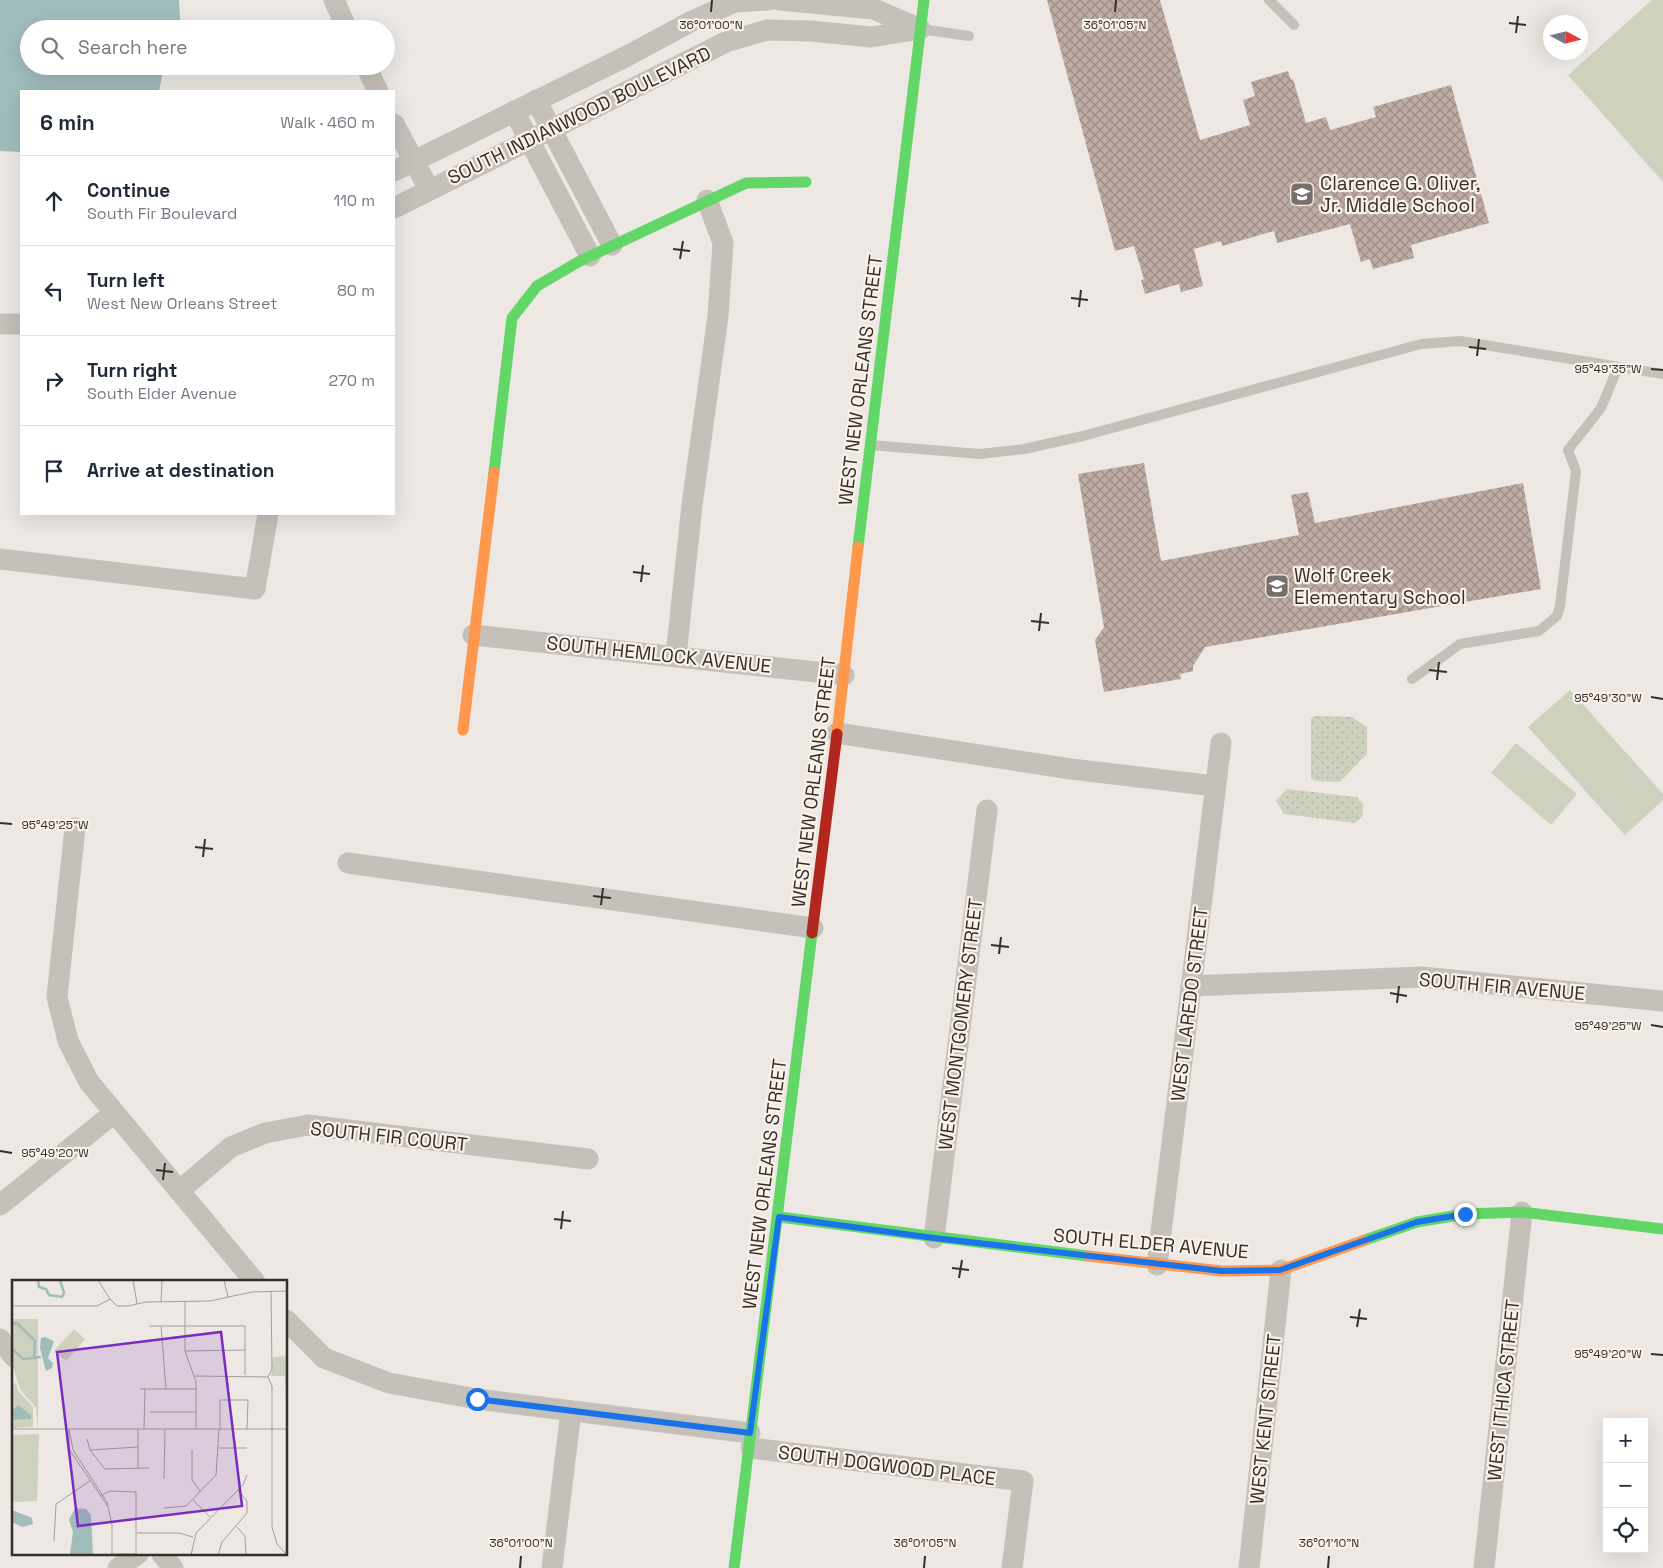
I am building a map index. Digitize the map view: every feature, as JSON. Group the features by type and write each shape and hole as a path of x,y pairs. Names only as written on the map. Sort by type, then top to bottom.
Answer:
{"street":[{"path":"334,0 344,20"},
{"path":"767,30 768,0"},
{"name":"SOUTH INDIANWOOD BOULEVARD","path":"403,166 692,21 735,2 768,0"},
{"path":"779,0 874,9 920,29"},
{"name":"WEST NEW ORLEANS STREET","path":"734,1568 838,734 869,445 924,0"},
{"name":"SOUTH INDIANWOOD BOULEVARD","path":"395,207 726,42 767,30 811,31 871,37 920,29"},
{"path":"370,75 378,90"},
{"path":"536,100 612,245"},
{"path":"514,111 590,256"},
{"path":"395,129 403,166 429,190"},
{"path":"462,730 512,318 537,286 590,256 707,200 746,183 806,182"},
{"path":"560,201 582,190"},
{"path":"676,656 692,505 718,316 723,243 707,200"},
{"path":"0,324 20,324"},
{"path":"0,559 255,589 268,515"},
{"name":"SOUTH HEMLOCK AVENUE","path":"473,635 844,675"},
{"path":"838,734 1071,769 1215,786"},
{"name":"WEST LAREDO STREET","path":"1157,1265 1221,744"},
{"name":"WEST MONTGOMERY STREET","path":"934,1238 987,810"},
{"path":"75,828 57,997 68,1041 85,1074 114,1113 253,1280"},
{"path":"348,863 813,928"},
{"name":"SOUTH FIR AVENUE","path":"1191,986 1422,977 1663,1001"},
{"path":"0,1205 114,1113"},
{"name":"SOUTH FIR COURT","path":"179,1191 231,1147 265,1133 308,1125 588,1159"},
{"name":"SOUTH ELDER AVENUE","path":"779,1217 934,1238 1222,1271 1280,1270 1417,1222 1465,1214 1522,1212 1663,1229"},
{"name":"WEST ITHICA STREET","path":"1484,1568 1522,1212"},
{"name":"WEST KENT STREET","path":"1248,1568 1280,1270"},
{"name":"SOUTH DOGWOOD PLACE","path":"288,1322 324,1358 389,1383 750,1441 1023,1481 1012,1568"},
{"path":"0,1339 12,1354"},
{"path":"552,1568 571,1411"},
{"path":"118,1568 135,1556"},
{"path":"164,1556 173,1568"}],"lane":[{"path":"1269,0 1294,25"},
{"path":"920,29 969,36"},
{"path":"869,445 980,454 1024,449 1083,436 1421,344 1460,341 1663,374"},
{"path":"1412,679 1460,644 1539,631 1557,616 1560,606 1576,471 1568,450 1601,408 1618,367"}],"green space":[{"path":"1652,0 1663,0 1663,182 1568,75 1585,60 1588,60 1588,57"},
{"path":"1570,690 1663,794 1663,800 1625,835 1528,727"},
{"path":"1314,716 1352,717 1367,727 1367,754 1340,782 1314,781 1311,778 1311,719"},
{"path":"1516,743 1577,794 1551,825 1491,773"},
{"path":"1287,789 1357,797 1363,804 1362,817 1355,823 1284,814 1276,801"}],"water":[{"path":"0,0 179,0 180,20 20,20 20,75 162,75 159,90 20,90 20,152 0,151"}],"building":[{"path":"1047,0 1160,0 1200,140 1250,125 1243,100 1255,96 1251,82 1288,71 1291,80 1293,79 1306,123 1326,117 1330,130 1376,117 1373,107 1451,85 1489,223 1411,245 1414,258 1373,269 1370,259 1361,262 1350,224 1277,243 1274,231 1222,246 1221,241 1194,249 1203,286 1181,292 1179,284 1145,294 1141,280 1144,279 1134,246 1115,251"},
{"path":"1144,463 1161,561 1299,535 1291,495 1308,492 1315,523 1523,483 1541,589 1205,647 1193,666 1193,671 1180,674 1181,679 1104,692 1095,640 1104,627 1078,474"}],"traffic: fast":[{"path":"858,547 924,0"},
{"path":"494,472 512,318 537,286 580,261 746,183 806,182"},
{"path":"734,1568 812,933"},
{"path":"1365,1240 1417,1222 1465,1214 1522,1212 1663,1229"},
{"path":"779,1217 1088,1256"}],"traffic: slow":[{"path":"463,730 494,472"},
{"path":"837,734 858,547"},
{"path":"1088,1256 1222,1271 1281,1270 1365,1240"}],"traffic: jam":[{"path":"812,933 837,734"}],"place":[{"name":"Clarence G. Oliver, Jr. Middle School","path":"1302,194"},
{"name":"Wolf Creek Elementary School","path":"1277,586"}],"route":[{"path":"477,1399 750,1433 779,1217 934,1238 1222,1271 1280,1270 1417,1222 1465,1214"}]}
